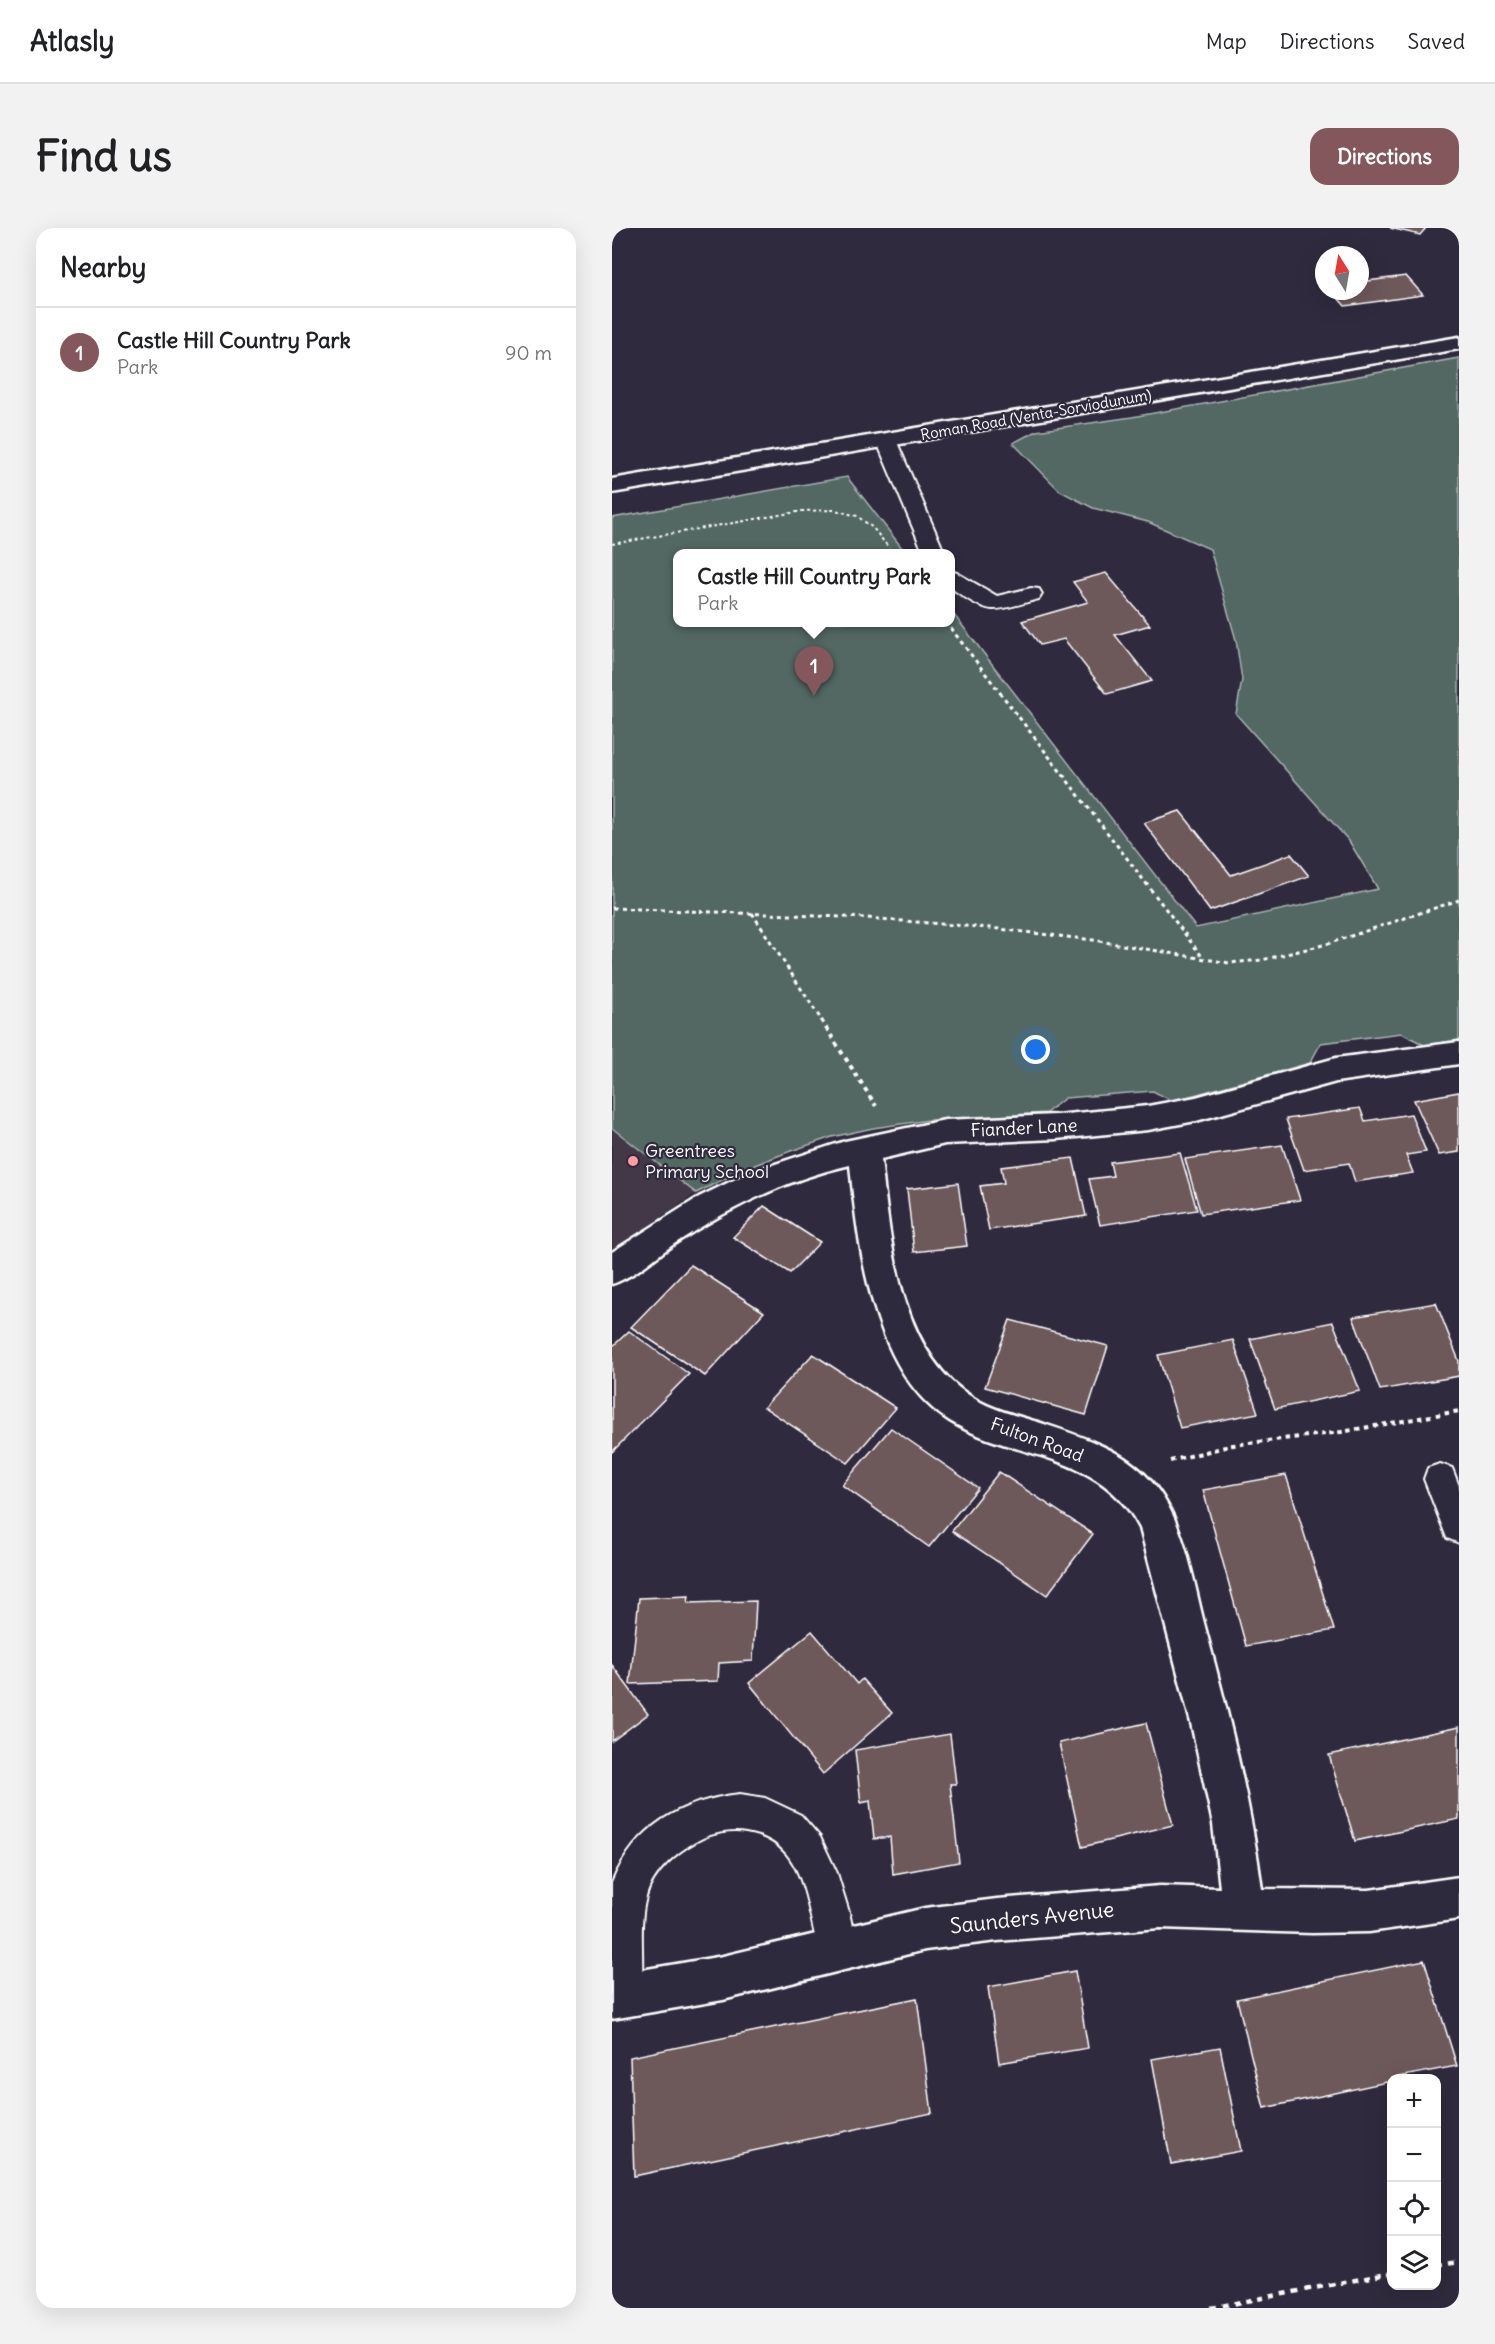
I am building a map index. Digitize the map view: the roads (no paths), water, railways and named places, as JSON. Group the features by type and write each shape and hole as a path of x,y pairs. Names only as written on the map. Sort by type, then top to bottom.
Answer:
{"street":[{"name":"Roman Road (Venta-Sorviodunum)","path":"612,486 1459,343"},
{"name":"Fiander Lane","path":"612,1270 662,1235 710,1206 759,1182 864,1149 945,1132 1056,1127 1148,1118 1196,1109 1307,1076 1459,1053"},
{"name":"Fulton Road","path":"864,1149 884,1285 904,1340 937,1390 973,1417 1088,1457 1130,1484 1154,1515 1163,1538 1211,1724 1233,1824 1242,1909"},
{"name":"Saunders Avenue","path":"617,1997 723,1978 925,1929 1078,1912 1160,1907 1369,1911 1459,1898"}],"lane":[{"path":"886,440 933,549"},
{"path":"955,581 994,603 1031,594"},
{"path":"1440,1479 1459,1527"},
{"path":"617,1997 624,1907 631,1882 645,1860 664,1842 689,1823 718,1813 746,1811 770,1816 791,1831 807,1850 819,1876 838,1950"}],"place":[{"name":"Castle Hill Country Park","path":"814,696"},
{"name":"Greentrees Primary School","path":"633,1161"}]}
